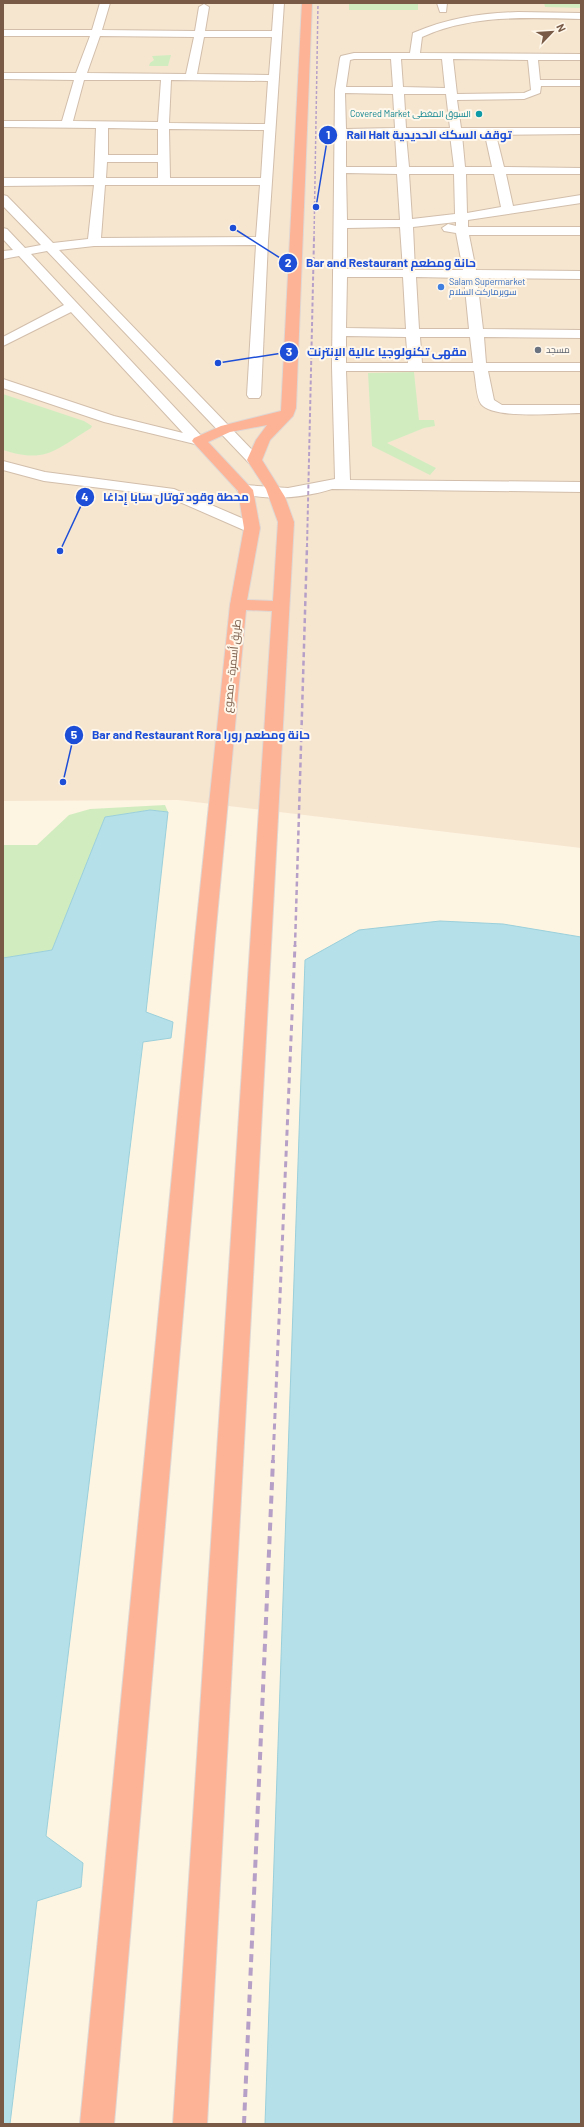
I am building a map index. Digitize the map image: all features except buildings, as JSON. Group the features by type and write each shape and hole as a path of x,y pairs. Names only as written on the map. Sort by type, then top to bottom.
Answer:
{"highway":[{"path":"190,2124 286,522 282,505 273,487 254,460 258,447 264,436 283,417 289,408 307,3"},
{"path":"244,490 199,441 226,429 283,417"},
{"name":"طريق أسمرة - مصوع","path":"96,2124 205,938 238,605 252,528 244,490"},
{"path":"238,605 281,606"}],"street":[{"path":"66,125 80,77 96,34 105,3"},
{"path":"254,395 262,241 279,3"},
{"path":"415,56 417,35 433,26 454,21 508,16 580,19 576,3"},
{"path":"191,78 204,7"},
{"path":"3,33 276,34"},
{"path":"337,484 342,224 340,90 345,58 354,56 581,57"},
{"path":"396,56 415,367"},
{"path":"447,56 460,170 462,231 470,274 480,367 487,402 493,407 502,409 581,408"},
{"path":"340,90 399,91 495,97 524,96 532,94 536,91 533,57"},
{"path":"3,76 274,78"},
{"path":"164,180 163,126 166,78"},
{"path":"535,83 581,83"},
{"path":"495,97 498,114 496,131 508,210"},
{"path":"3,124 271,127"},
{"path":"94,242 102,159 102,126"},
{"path":"340,132 581,131"},
{"path":"102,159 163,158"},
{"path":"340,170 581,171"},
{"path":"3,182 164,180 266,181"},
{"path":"3,199 226,429 254,460"},
{"path":"342,224 422,223 581,199"},
{"path":"422,223 462,231 581,231"},
{"path":"3,232 199,441"},
{"path":"3,255 50,247 94,242 262,241"},
{"path":"340,273 581,275"},
{"path":"3,342 72,307"},
{"path":"339,332 581,334"},
{"path":"339,367 581,367"},
{"path":"3,383 109,419 199,441"},
{"path":"3,465 44,476 169,492 186,498 252,528"},
{"path":"244,490 273,487 309,491 337,484 581,487"}],"shaded area":[{"path":"3,3 581,3 581,848 178,800 3,801"}],"green space":[{"path":"349,3 418,3 418,10 349,10"},
{"path":"544,3 581,3 581,8 545,7"},
{"path":"171,55 168,66 149,66 154,60 152,56"},
{"path":"414,372 419,420 434,420 435,426 424,428 387,443 436,468 430,475 372,446 368,373"},
{"path":"3,394 84,421 92,426 68,443 40,455 30,456 3,450"},
{"path":"165,805 168,812 150,810 105,817 52,950 3,958 3,845 37,845 69,815 90,809"}],"water":[{"path":"150,810 168,812 146,1012 173,1022 171,1038 143,1042 46,1836 83,1863 81,1887 37,1901 10,2124 3,2124 3,958 52,950 105,817"},
{"path":"440,921 503,924 581,937 581,2124 265,2124 305,960 359,930"}],"railway":[{"path":"314,239 318,3"},
{"path":"307,547 314,238"},
{"path":"295,946 307,546"},
{"path":"273,1461 295,945"},
{"path":"244,2124 273,1460"}],"place":[{"name":"Covered Market السوق المغطى","path":"479,114"},
{"name":"Rail Halt توقف السكك الحديدية","path":"316,207"},
{"name":"Bar and Restaurant حانة ومطعم","path":"233,228"},
{"name":"Salam Supermarket سوبرماركت السلام","path":"441,287"},
{"name":"مسجد","path":"538,350"},
{"name":"مقهى تكنولوجيا عالية الإنترنت","path":"218,363"},
{"name":"محطة وقود توتال سابا إداغا","path":"60,551"},
{"name":"Bar and Restaurant Rora حانة ومطعم رورا","path":"63,782"}]}
